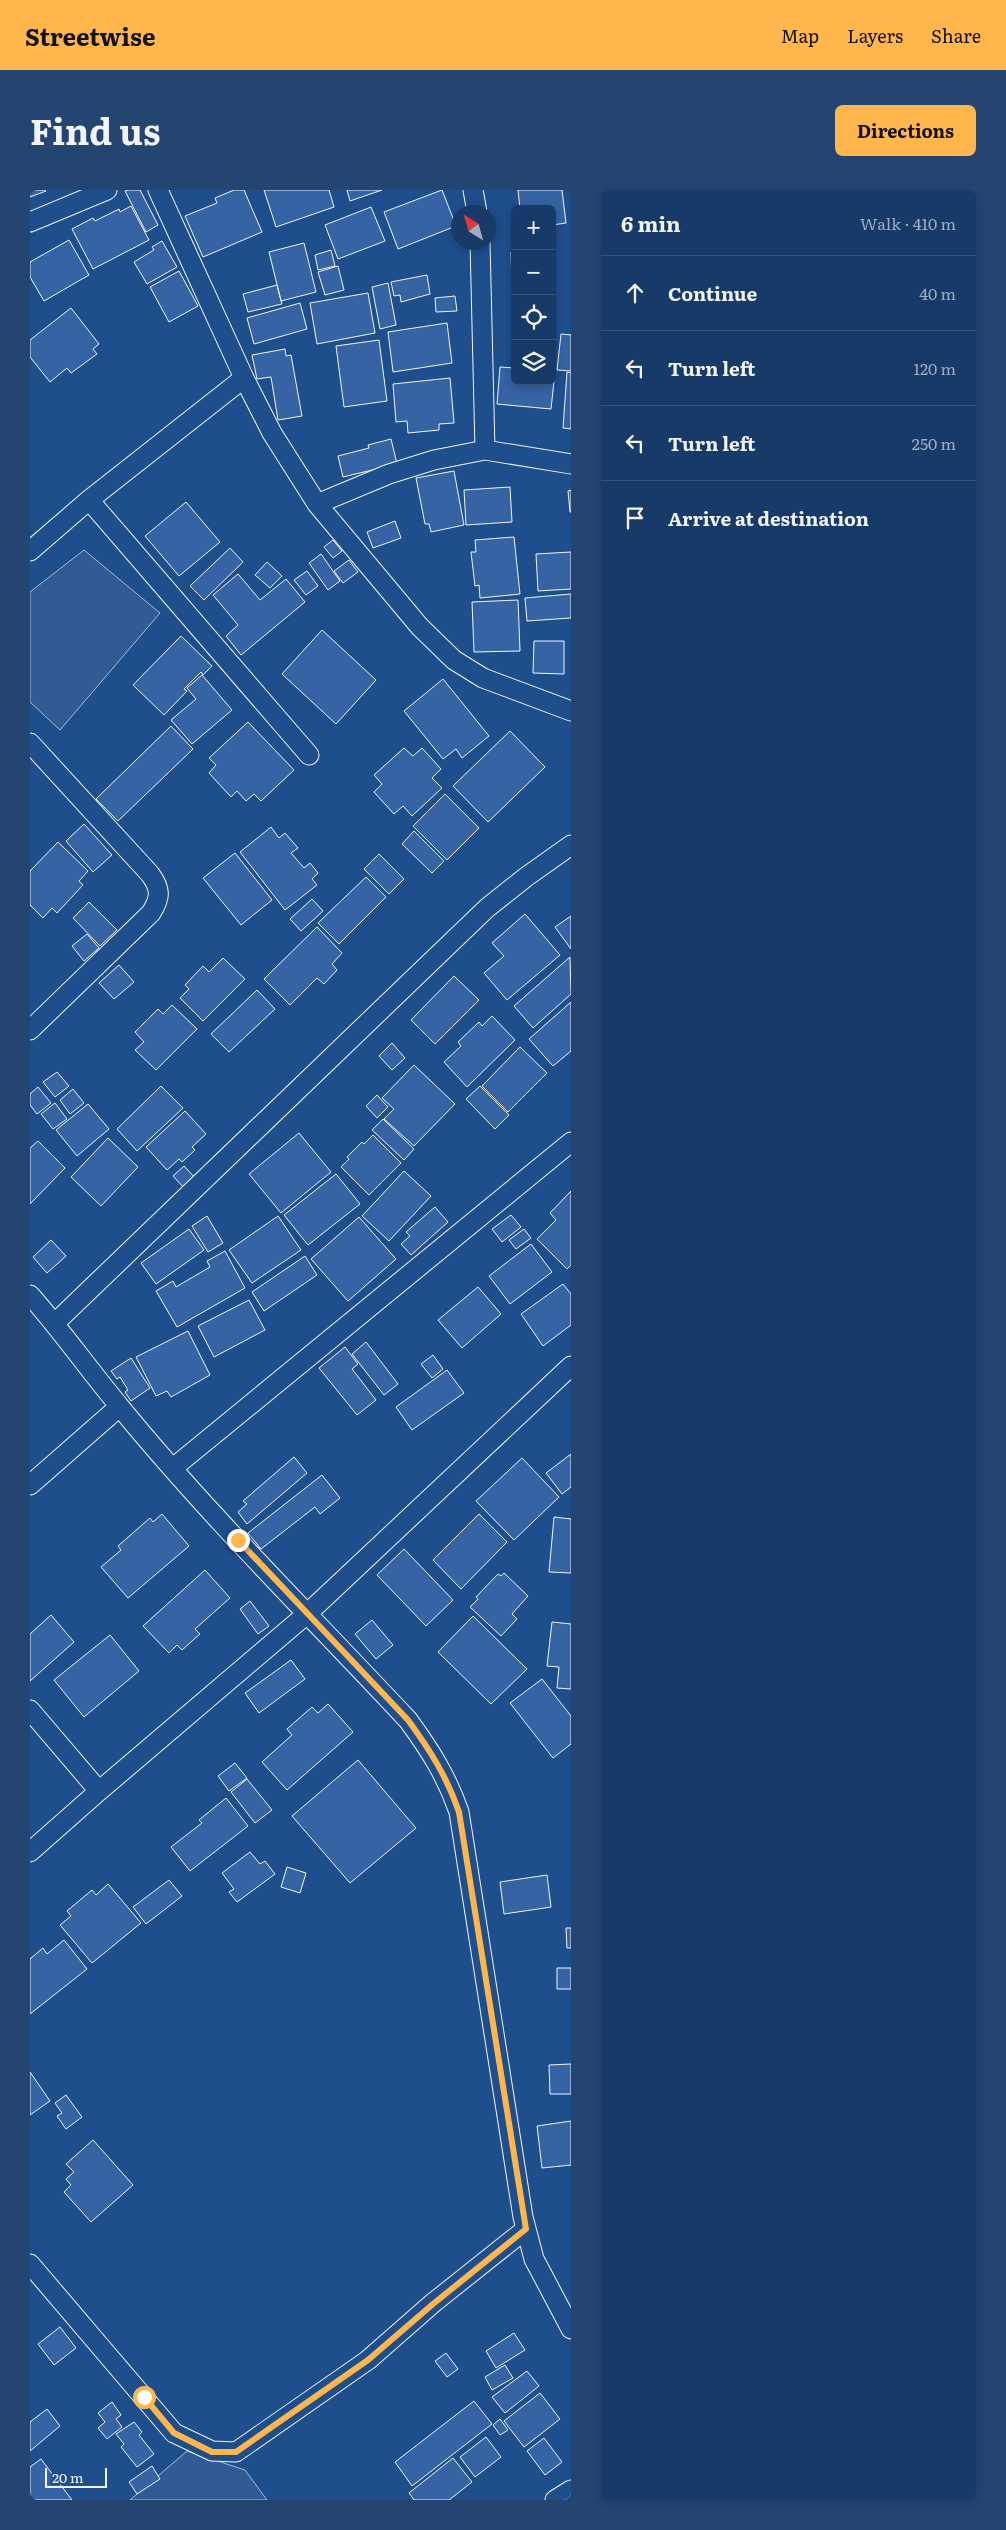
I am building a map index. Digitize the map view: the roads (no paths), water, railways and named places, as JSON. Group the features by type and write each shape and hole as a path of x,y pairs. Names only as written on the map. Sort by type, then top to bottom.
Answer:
{"street":[{"path":"30,222 107,190"},
{"path":"158,190 244,378 272,433 317,504 420,627 454,660 483,678 571,711"},
{"path":"473,190 476,205"},
{"path":"480,250 486,450"},
{"path":"30,551 89,500 244,378"},
{"path":"317,504 407,468 434,460 486,450 571,464"},
{"path":"89,500 309,754"},
{"path":"30,743 150,874 160,893 151,913 30,1030"},
{"path":"55,1323 487,908 526,877 571,846"},
{"path":"172,1468 571,1142"},
{"path":"30,1294 55,1323 119,1407 172,1468 408,1720 432,1752 449,1783 459,1812 526,2229 534,2259 571,2329"},
{"path":"30,1852 308,1613 571,1366"},
{"path":"30,1485 119,1407"},
{"path":"30,1710 99,1791"},
{"path":"30,2264 174,2433 212,2452 236,2452 368,2360 433,2304 526,2229"},
{"path":"556,2500 571,2490"}]}
